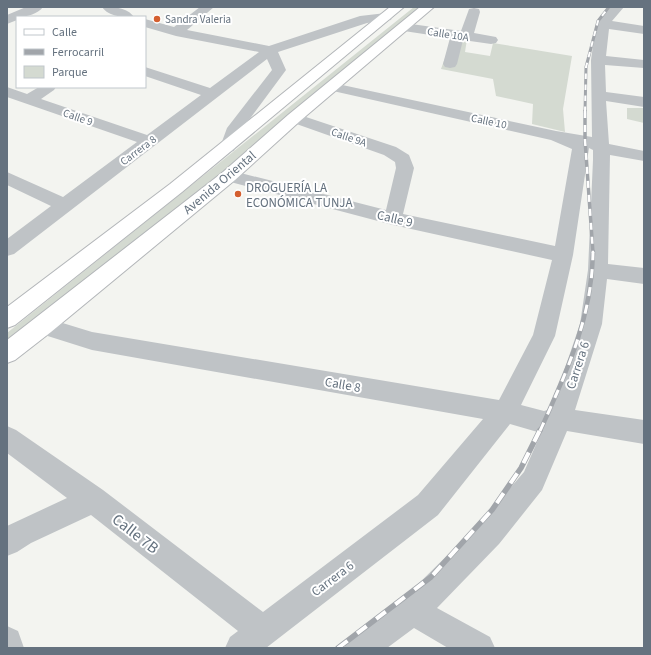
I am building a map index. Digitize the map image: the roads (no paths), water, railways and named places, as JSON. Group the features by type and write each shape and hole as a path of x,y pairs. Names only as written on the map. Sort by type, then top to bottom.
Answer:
{"main road":[{"name":"Avenida Oriental","path":"7,353 43,326 229,176 294,118 428,7"},
{"name":"Avenida Oriental","path":"7,319 228,147 389,10"}],"street":[{"path":"16,16 37,7"},
{"path":"108,7 126,16"},
{"path":"176,32 208,7"},
{"path":"603,24 618,7"},
{"name":"Carrera 8","path":"7,249 270,50 389,10"},
{"path":"450,64 474,12"},
{"path":"146,23 176,32 270,50 279,70 235,128 228,147"},
{"path":"603,24 644,30"},
{"name":"Carrera 6","path":"360,648 413,611 489,534 533,481 560,419 590,324 598,270 602,148 598,96 598,60 603,24"},
{"name":"Calle 10A","path":"404,27 491,40"},
{"path":"598,60 644,64"},
{"path":"146,71 213,94"},
{"name":"Calle 10","path":"333,87 556,136 584,140 602,148 644,156"},
{"path":"28,100 47,88"},
{"name":"Calle 9","path":"7,92 150,141"},
{"path":"598,96 644,102"},
{"name":"Calle 9A","path":"294,118 390,151 403,159 406,168 393,218"},
{"name":"Carrera 6","path":"241,648 428,505 505,412 544,336 563,255 581,147 556,136"},
{"name":"Calle 9","path":"229,176 393,218 563,255"},
{"path":"7,178 65,205"},
{"path":"598,270 644,276"},
{"name":"Calle 8","path":"43,326 92,341 505,412 544,422 560,419 644,432"},
{"name":"Calle 7B","path":"7,438 93,500 263,631"},
{"path":"7,542 93,500"},
{"path":"413,611 479,648"},
{"path":"7,642 8,648"}],"railway":[{"path":"585,112 586,67 598,21 609,7"},
{"path":"585,112 585,140 593,253"},
{"path":"540,431 560,387 583,322 592,276 593,253"},
{"path":"338,648 431,577 492,510 521,468 540,430"}],"place":[{"name":"Sandra Valeria","path":"157,19"},
{"name":"DROGUERÍA LA ECONÓMICA TUNJA","path":"238,194"}]}
